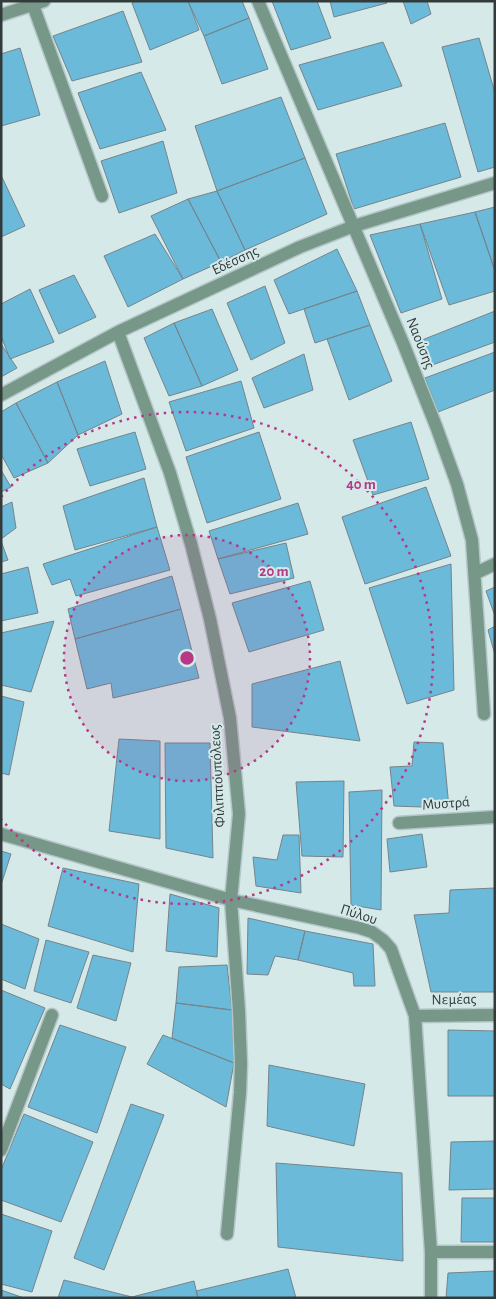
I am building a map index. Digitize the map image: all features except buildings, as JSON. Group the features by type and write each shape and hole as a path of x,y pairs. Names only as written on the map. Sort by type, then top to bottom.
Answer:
{"street":[{"name":"Ναούσης","path":"258,1 404,343 457,484 472,540 476,573 484,714"},
{"path":"1,15 39,3 102,196"},
{"name":"Εδέσσης","path":"1,396 118,332 300,247 354,226 495,183"},
{"name":"Φιλιππουπόλεως","path":"118,332 170,473 196,562 224,680 230,718 239,814 231,900 239,1011 240,1093 227,1234"},
{"path":"476,573 495,564"},
{"name":"Μυστρά","path":"399,823 495,816"},
{"name":"Πύλου","path":"1,834 231,900 360,928 372,932 391,949 415,1016 431,1252 431,1298"},
{"path":"1,1150 52,1015"},
{"name":"Νεμέας","path":"415,1016 495,1015"},
{"path":"431,1252 495,1252"}]}
